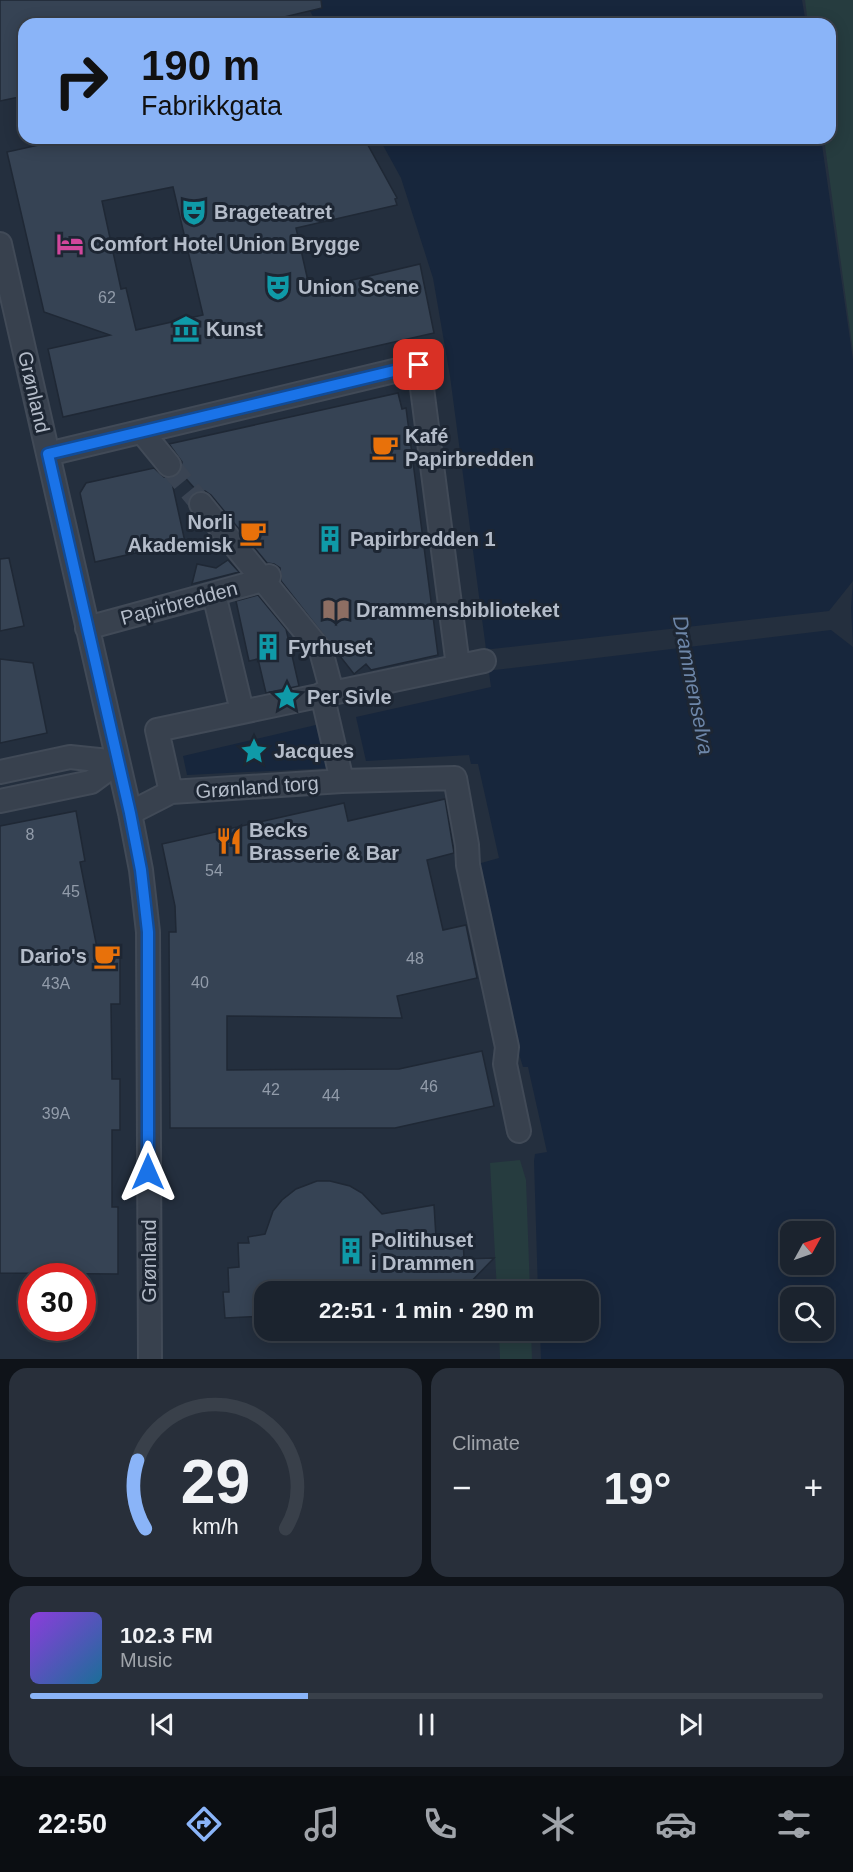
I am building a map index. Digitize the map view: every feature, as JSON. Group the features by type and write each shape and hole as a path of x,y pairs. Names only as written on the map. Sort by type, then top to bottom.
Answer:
{"street":[{"name":"Grønland","path":"0,244 141,870 148,932 150,1359"},
{"path":"48,454 419,365 442,615 458,666"},
{"path":"142,432 169,465"},
{"path":"201,504 266,578 321,651 342,781"},
{"name":"Papirbredden","path":"87,628 266,578"},
{"path":"214,594 242,711"},
{"name":"Grønland torg","path":"171,792 156,730 484,661"},
{"path":"0,772 70,758 118,762"},
{"path":"0,801 91,782 118,762"},
{"name":"Grønland torg","path":"130,813 171,792 342,781 455,778 467,845 468,865 507,1047 505,1064 519,1131"}],"green space":[{"path":"805,0 853,0 853,352 825,144 836,144 836,18 807,18"},
{"path":"520,1160 526,1180 530,1281 496,1281 490,1163"},
{"path":"499,1341 531,1341 532,1359 500,1359"}],"water":[{"path":"304,0 802,0 805,18 314,18"},
{"name":"Drammenselva","path":"382,144 822,144 853,360 853,1359 541,1359 540,1341 599,1341 599,1281 538,1281 534,1161 535,1154 547,1152 528,1067 523,1067 519,1054 516,1054 474,865 499,858 478,764 471,764 469,755 366,761 356,717 491,687 450,376 433,278 401,178"},
{"path":"320,724 330,768 187,775 183,756"}],"pier":[{"path":"853,581 851,608 853,647 831,630 486,671 483,650 829,611"}],"building":[{"path":"0,0 321,0 322,8 280,18 18,18 18,97 0,101"},
{"path":"43,144 367,144 397,198 395,199 397,205 296,228 310,290 420,264 434,333 63,417 48,349 110,335 44,312 7,152","holes":["173,187 203,315 136,330 126,288 121,289 102,201"]},
{"name":"Papirbredden 1","path":"398,393 402,409 406,408 438,655 371,670 366,664 354,674 281,581 280,568 267,563 211,495 205,491 197,491 180,472 182,462 169,444"},
{"path":"154,468 164,477 171,478 185,542 95,562 80,493 86,483"},
{"path":"9,558 24,626 0,631 0,559"},
{"path":"228,560 239,572 192,584 197,564 216,568"},
{"name":"Fyrhuset","path":"258,595 286,629 299,686 266,693 258,659 249,661 236,601"},
{"path":"0,659 33,663 47,733 0,743"},
{"path":"445,799 454,853 427,860 443,930 466,925 477,978 397,996 402,1018 227,1016 227,1070 399,1069 482,1051 494,1106 395,1128 170,1128 169,932 176,932 175,906 162,844 344,803 348,821"},
{"path":"76,811 85,861 80,862 98,953 120,953 120,1004 111,1004 112,1079 120,1079 120,1130 112,1130 112,1207 118,1207 118,1274 96,1274 96,1263 18,1263 18,1273 0,1273 0,826"},
{"name":"Politihuset i Drammen","path":"317,1181 330,1181 350,1186 362,1193 382,1214 434,1205 436,1237 463,1237 464,1259 494,1258 472,1281 254,1281 254,1317 225,1318 223,1292 229,1292 228,1268 239,1267 238,1243 249,1243 248,1237 265,1234 273,1211 296,1189"}],"tunnel":[{"path":"169,465 201,504"}],"place":[{"name":"Brageteatret","path":"194,212"},
{"name":"Comfort Hotel Union Brygge","path":"70,244"},
{"name":"Union Scene","path":"278,287"},
{"name":"Kunst","path":"186,329"},
{"name":"Kafé Papirbredden","path":"385,447"},
{"name":"Norli Akademisk","path":"253,533"},
{"name":"Papirbredden 1","path":"330,539"},
{"name":"Drammensbiblioteket","path":"336,610"},
{"name":"Fyrhuset","path":"268,647"},
{"name":"Per Sivle","path":"287,697"},
{"name":"Jacques","path":"254,751"},
{"name":"Becks Brasserie & Bar","path":"229,841"},
{"name":"Dario's","path":"107,956"},
{"name":"Politihuset i Drammen","path":"351,1251"}],"route":[{"path":"148,1172 146,901 130,813 48,454 419,365"}]}
